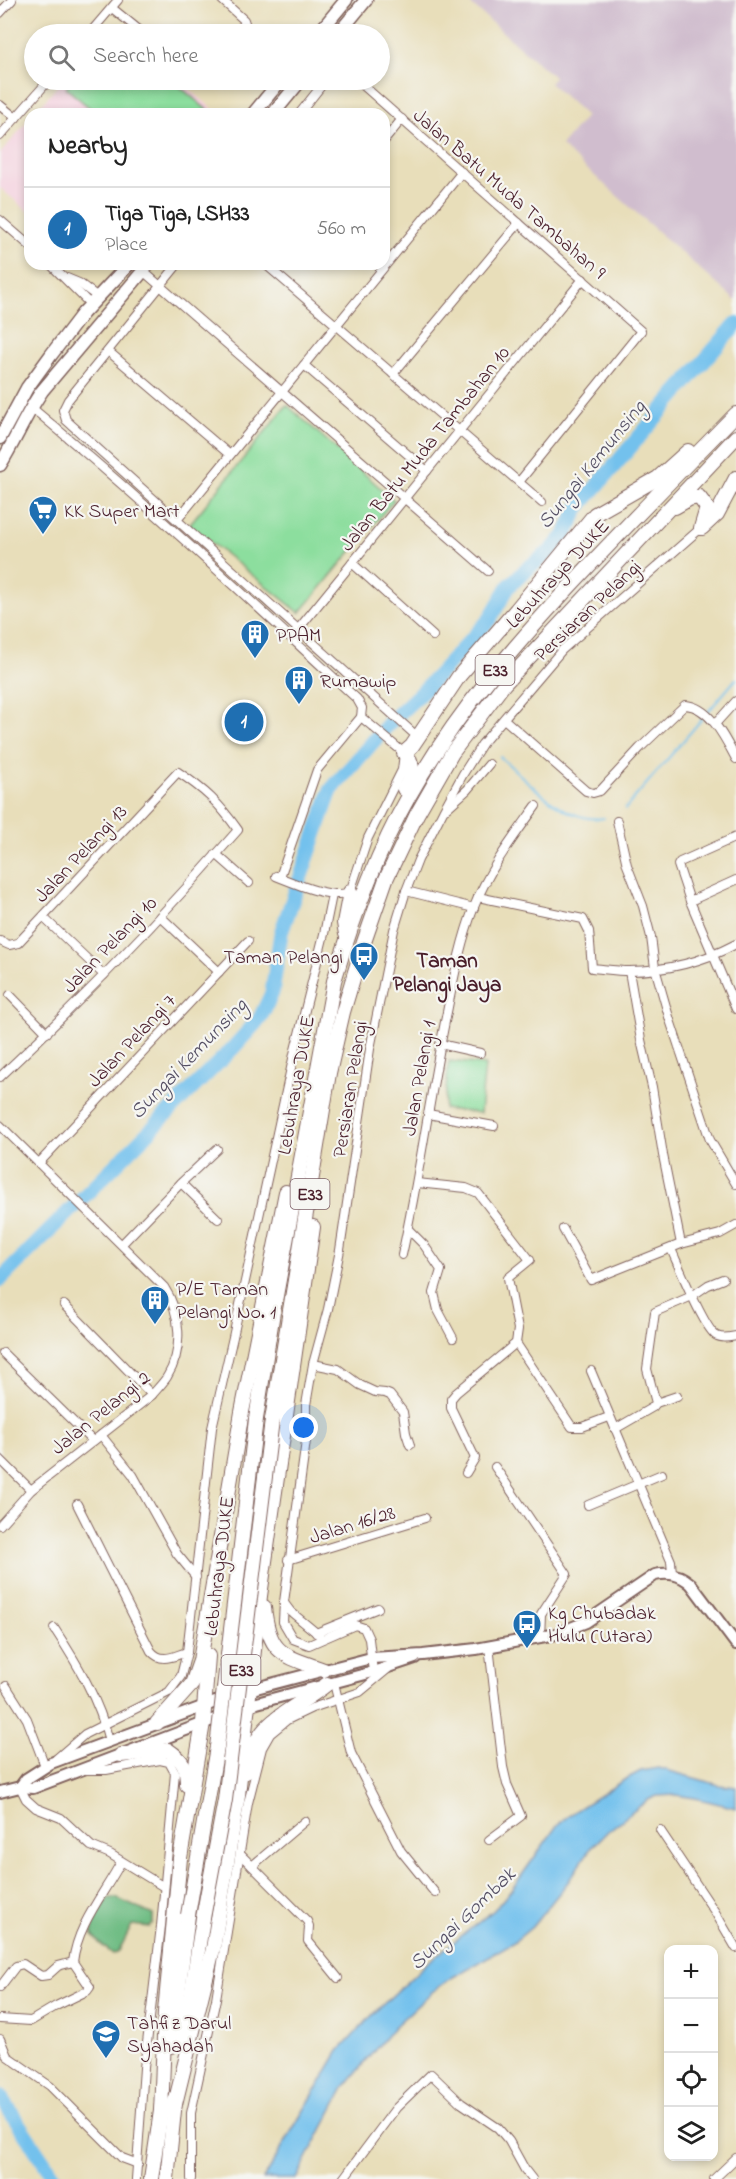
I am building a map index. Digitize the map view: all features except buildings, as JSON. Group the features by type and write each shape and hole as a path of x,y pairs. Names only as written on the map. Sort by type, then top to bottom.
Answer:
{"highway":[{"path":"372,871 369,863 373,849 411,772 411,762 404,753 412,746 459,676 595,514 658,478 736,406"},
{"name":"Lebuhraya DUKE","path":"151,2179 188,1915 217,1746 256,1419 273,1312 334,981 347,939 372,871 407,798 468,705 495,670 572,584 736,414"},
{"name":"Lebuhraya DUKE","path":"167,2179 174,2108 203,1918 225,1800 272,1420 336,1036 363,945 386,879 417,814 452,753 504,684 736,437"},
{"path":"701,528 717,514 736,478"},
{"path":"666,512 689,499 699,498 707,508 701,528"},
{"path":"347,939 344,923 350,892"},
{"path":"157,1723 163,1714 186,1694 196,1676 259,1320 303,1113 317,1074"},
{"path":"174,2108 211,1960 238,1795 262,1584 322,1164 323,1109"},
{"path":"161,2113 165,2012 180,1858 202,1723 220,1548"},
{"path":"262,1584 265,1622 274,1645 286,1656 324,1670"},
{"path":"238,1795 253,1750 263,1731 271,1723 330,1683"},
{"path":"120,1755 168,1750 176,1755 187,1770 189,1802"}],"main road":[{"path":"326,24 346,0"},
{"path":"346,24 366,0"},
{"path":"258,108 273,90"},
{"path":"278,108 293,90"},
{"path":"0,438 27,388 64,338 97,303 123,270"},
{"path":"117,277 135,270"},
{"path":"0,465 31,407 58,371 143,270"},
{"path":"97,303 108,306 118,302"},
{"path":"97,303 101,315 98,326"}],"street":[{"path":"0,13 12,0"},
{"path":"97,24 118,0"},
{"path":"222,0 244,20 244,24"},
{"path":"112,8 132,24"},
{"path":"25,108 40,90"},
{"path":"303,108 318,90"},
{"name":"Jalan Batu Muda Tambahan 9","path":"369,90 389,108"},
{"path":"0,105 16,118"},
{"path":"0,136 24,109"},
{"name":"Jalan Batu Muda Tambahan 9","path":"390,109 641,331 519,482"},
{"path":"390,134 402,119"},
{"path":"390,259 462,172"},
{"path":"0,220 24,241"},
{"path":"393,374 519,223"},
{"path":"57,270 65,277 79,282 97,303"},
{"path":"149,270 160,286 488,571"},
{"path":"173,270 68,400 63,410 66,420 412,732"},
{"path":"272,270 542,502"},
{"path":"177,520 381,270"},
{"name":"Jalan Batu Muda Tambahan 10","path":"291,638 583,279"},
{"path":"108,351 230,455"},
{"path":"304,364 427,471"},
{"path":"31,407 357,699 362,708 361,717 317,770 281,878 332,895 350,892 368,838 402,770 404,753 361,717"},
{"name":"Persiaran Pelangi","path":"373,1672 369,1639 364,1628 355,1625 309,1645 293,1639 283,1622 288,1560 306,1441 306,1405 313,1364 334,1281 370,1049 394,930 418,860 463,774 482,744 562,650 701,528"},
{"path":"352,563 432,636"},
{"path":"714,722 736,701"},
{"path":"504,719 586,791 592,793 600,791 640,747 685,705 696,708 714,722 736,759"},
{"path":"443,811 467,790 489,764"},
{"name":"Jalan Pelangi 13","path":"0,941 9,945 18,943 178,772 200,787 221,806 238,830"},
{"name":"Jalan Pelangi 1","path":"402,1255 454,975 478,897 498,858 536,806"},
{"path":"617,821 627,866 643,906 651,937 655,968 669,1017 710,1140 736,1184"},
{"name":"Jalan Pelangi 10","path":"0,1077 104,975 238,830"},
{"path":"736,837 679,863 690,901 736,1009"},
{"path":"216,854 249,883"},
{"path":"690,901 736,880"},
{"path":"406,891 474,908"},
{"path":"20,1787 26,1779 48,1765 85,1734 169,1692 182,1676 187,1652 212,1428 294,1054 332,895"},
{"path":"478,897 584,919 588,927 592,968 629,971 685,964 713,956 736,944"},
{"path":"160,916 219,972"},
{"path":"43,917 104,975"},
{"name":"Jalan Pelangi 7","path":"39,1163 248,941"},
{"path":"629,971 681,1244"},
{"path":"10,995 47,1033"},
{"path":"440,1044 480,1053"},
{"path":"428,1114 494,1126"},
{"name":"Jalan Pelangi 2","path":"0,1125 165,1287 173,1300 179,1319 175,1359 167,1377 152,1395 32,1490 0,1525"},
{"path":"122,1244 217,1149"},
{"path":"181,1183 218,1219"},
{"path":"417,1183 466,1188 478,1194 529,1257 529,1262 508,1278 518,1329 516,1343 451,1399 451,1408 475,1458 466,1473"},
{"path":"563,1229 591,1280 681,1244 720,1234 736,1225"},
{"path":"408,1229 424,1245 441,1270 434,1293 438,1310 453,1338"},
{"path":"671,1249 692,1296 714,1334 722,1338 736,1336"},
{"path":"656,1403 647,1369 655,1312 692,1296 708,1285 723,1280"},
{"path":"64,1305 152,1395"},
{"path":"516,1343 572,1426 582,1427 609,1418"},
{"path":"3,1353 93,1441"},
{"path":"313,1364 338,1369 375,1392 390,1395 403,1412 410,1444"},
{"path":"591,1371 672,1562 672,1574"},
{"path":"615,1430 656,1403 677,1396"},
{"path":"101,1435 133,1475 177,1554 196,1577"},
{"path":"0,1459 32,1490"},
{"path":"495,1467 567,1574 541,1614 540,1638"},
{"path":"588,1505 662,1474"},
{"path":"77,1504 151,1651 163,1660 187,1652"},
{"name":"Jalan 16/28","path":"288,1560 425,1518"},
{"path":"48,1765 250,1689 371,1658 423,1655 489,1646 540,1638 575,1628 655,1575 672,1574 683,1577 691,1584 736,1644"},
{"path":"284,1602 290,1611 324,1638"},
{"path":"316,1633 378,1608"},
{"path":"54,1628 77,1664 105,1723 109,1741"},
{"path":"489,1646 503,1767 507,1784 521,1816 489,1840"},
{"path":"0,1792 20,1787 33,1788 248,1707 373,1672 423,1655"},
{"path":"191,2179 192,2154 189,2139 191,2113 216,1999 240,1854 257,1763 262,1748 270,1734 287,1720 360,1692 392,1666"},
{"path":"330,1683 337,1700 351,1753 364,1780 401,1851 435,1893"},
{"path":"6,1686 27,1719 48,1765"},
{"path":"82,1769 106,1770 160,1760 169,1762 173,1766 175,1781 144,2068 135,2179"},
{"path":"20,1787 26,1799 36,1808 61,1818 92,1846 110,1854 164,1887"},
{"path":"252,1866 305,1821"},
{"path":"660,1830 715,1912 736,1948"},
{"path":"240,1854 307,1921 308,1941 338,1978"},
{"path":"0,2019 31,2021 87,1991 90,1987 88,1982 73,1962 74,1950 85,1922 121,1862"},
{"path":"0,1987 16,1966 23,1964 41,1976 48,1975 58,1966 73,1962"},
{"path":"0,2039 7,2056 50,2086 122,2158 138,2164"},
{"path":"343,2179 396,2108 431,2074 461,2103 498,2128 509,2141 532,2179"},
{"path":"714,2179 736,2158"}],"shaded area":[{"path":"466,0 736,0 736,301 561,146 586,116 550,83 554,77"},
{"path":"54,90 190,90 212,108 38,108"},
{"path":"24,125 24,208 0,188 0,154"}],"green space":[{"path":"68,90 184,90 205,108 90,108"},
{"path":"287,405 394,500 300,613 189,525"},
{"path":"449,1061 485,1065 480,1113 444,1109"},
{"path":"109,1898 116,1898 153,1915 153,1924 150,1927 132,1925 119,1951 113,1954 94,1938 92,1928"}],"water":[{"name":"Sungai Gombak","path":"659,1768 719,1785 736,1787 736,1808 676,1795 657,1796 648,1800 608,1831 590,1849 568,1882 532,1927 514,1942 453,1977 432,1992 394,2027 345,2086 296,2179 263,2179 339,2051 376,2011 427,1963 494,1910 512,1889 558,1824 624,1780 641,1771"}],"waterway":[{"name":"Sungai Kemunsing","path":"0,1280 233,1048 260,1018 272,993 281,933 331,790 391,721 426,688 489,620 509,586 551,551 566,534 578,508 736,324"},
{"path":"625,809 736,679"},
{"path":"500,757 561,808 589,818 604,818"},
{"name":"Sungai Kemunsing","path":"0,2096 55,2179"}],"place":[{"name":"KK Super Mart","path":"43,536"},
{"name":"PPAM","path":"255,660"},
{"name":"Rumawip","path":"299,706"},
{"name":"Tiga Tiga, LSH33","path":"244,722"},
{"name":"Taman Pelangi","path":"364,982"},
{"name":"P/E Taman Pelangi No. 1","path":"155,1326"},
{"name":"Kg Chubadak Hulu (Utara)","path":"527,1650"},
{"name":"Tahfiz Darul Syahadah","path":"106,2060"}],"district":[{"name":"Taman Pelangi Jaya","path":"447,972"}]}
